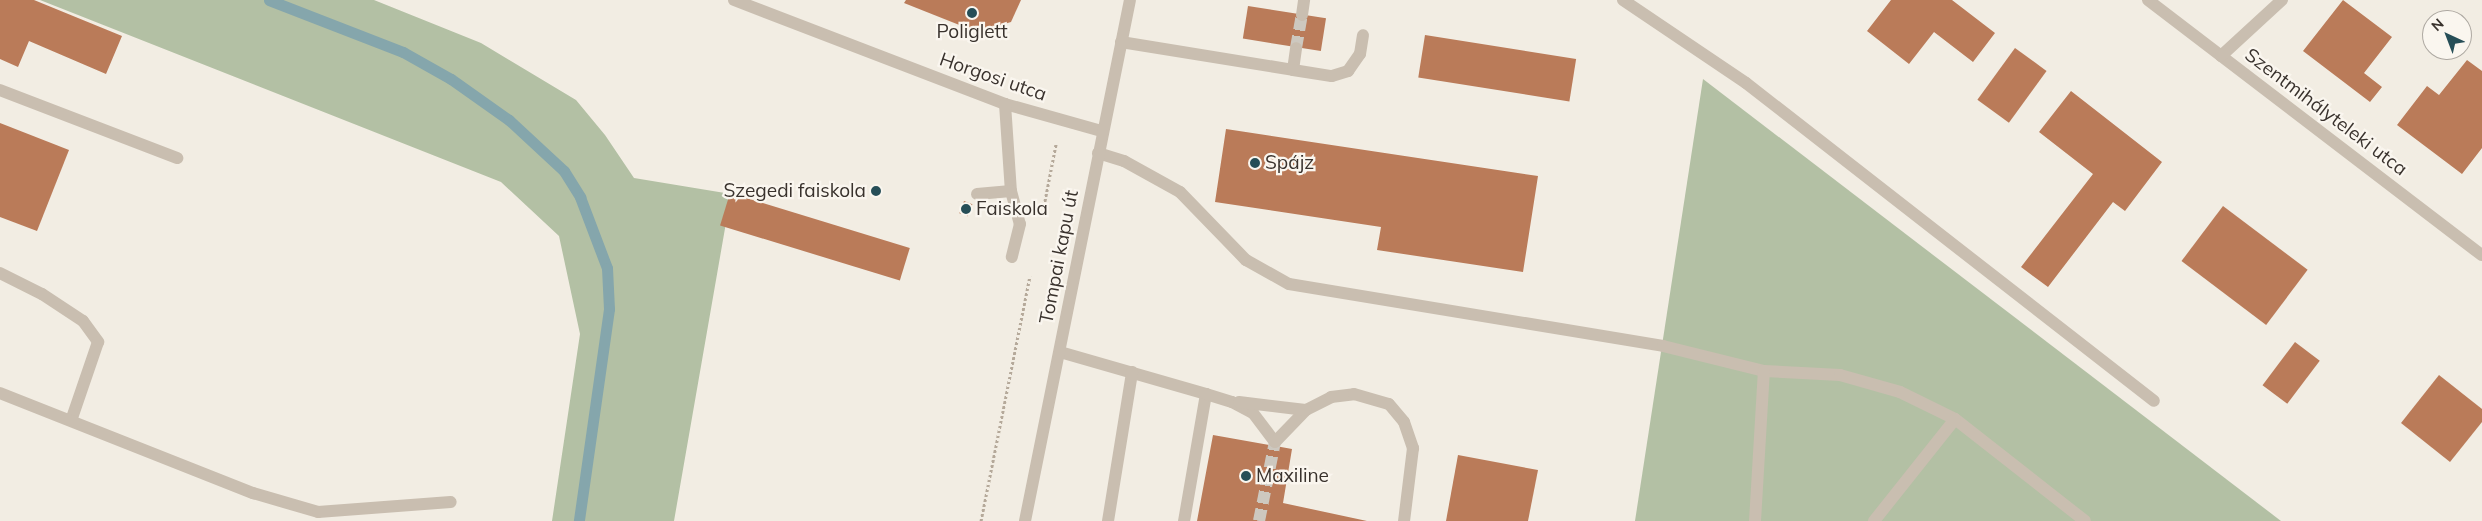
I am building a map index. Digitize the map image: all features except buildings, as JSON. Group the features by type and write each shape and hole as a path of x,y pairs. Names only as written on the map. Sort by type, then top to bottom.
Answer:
{"street":[{"name":"Horgosi utca","path":"734,0 1005,104 1102,131"},
{"name":"Tompai kapu út","path":"1025,521 1060,352 1102,131 1130,0"},
{"path":"1302,15 1304,0"},
{"path":"1623,0 1746,83 2154,402"},
{"name":"Szentmihályteleki utca","path":"2148,0 2482,255"},
{"path":"2221,56 2282,0"},
{"path":"1121,42 1332,76 1348,71 1360,54 1363,34"},
{"path":"1293,70 1296,48"},
{"path":"0,90 176,158"},
{"path":"1005,104 1011,191 1020,224 1012,257"},
{"path":"1098,153 1124,161 1180,192 1246,260 1289,284 1663,346 1764,370 1840,375 1900,392 1955,419 2085,521"},
{"path":"977,194 1011,191"},
{"path":"0,273 42,294 83,321 98,342 71,421"},
{"path":"1060,352 1232,402 1253,413 1275,442 1306,410 1330,397 1354,394 1389,404 1404,422 1414,448 1404,521"},
{"path":"1755,521 1764,370"},
{"path":"1108,521 1132,372"},
{"path":"0,393 253,493 318,512 451,502"},
{"path":"1184,521 1206,394"},
{"path":"1232,402 1306,410"},
{"path":"1874,521 1955,419"}],"path":[{"path":"1043,208 1061,120"},
{"path":"982,521 1032,266"}],"green space":[{"path":"40,0 374,0 481,43 576,100 605,135 634,178 731,194 674,521 552,521 580,334 559,236 501,182"},
{"path":"1703,79 2281,521 1635,521"}],"waterway":[{"path":"269,0 403,52 451,79 509,120 564,171 580,197 607,268 609,309 579,521"}],"tunnel":[{"path":"1296,48 1302,15"},
{"path":"1259,521 1275,442"}],"place":[{"name":"Poliglett","path":"972,13"},
{"name":"Spájz","path":"1255,163"},
{"name":"Szegedi faiskola","path":"876,191"},
{"name":"Faiskola","path":"966,209"},
{"name":"Maxiline","path":"1246,476"}]}
